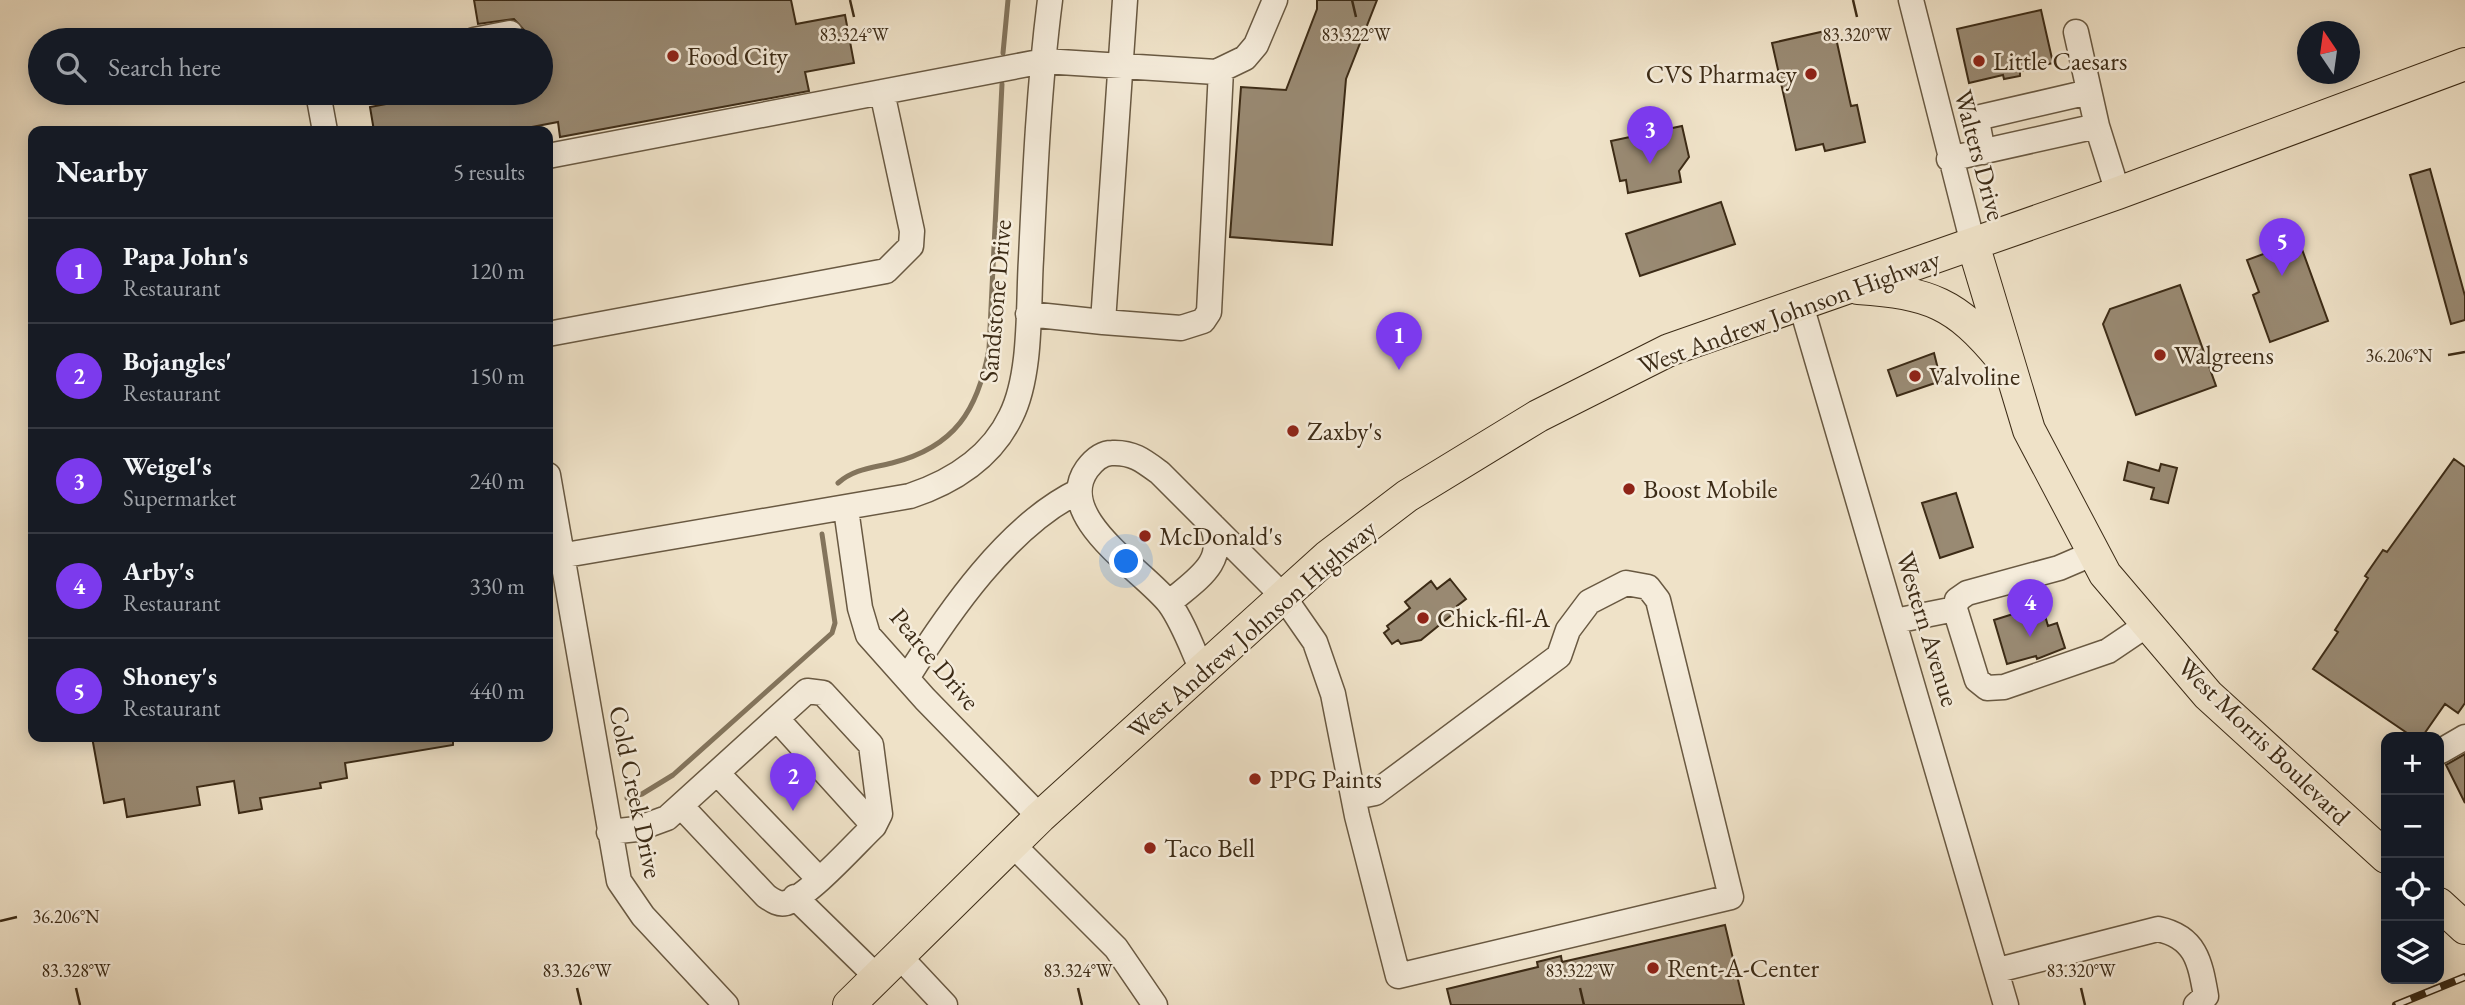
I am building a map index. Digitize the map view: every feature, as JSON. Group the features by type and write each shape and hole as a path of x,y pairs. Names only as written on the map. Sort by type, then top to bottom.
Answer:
{"main road":[{"name":"West Andrew Johnson Highway","path":"849,1005 1040,817 1327,557 1407,496 1538,415 1669,350 2118,193 2465,64"},
{"name":"West Morris Boulevard","path":"1973,244 2029,430 2105,574 2208,695 2381,852"},
{"path":"1849,287 1886,290 1944,304 1968,321 2007,364"},
{"path":"2444,909 2465,928"}],"street":[{"name":"Sandstone Drive","path":"555,557 846,509 938,487 965,471 992,444 1012,416 1026,349 1050,0"},
{"path":"1103,322 1125,0"},
{"path":"553,155 1044,61 1216,72 1245,58 1256,45 1275,0"},
{"name":"Walters Drive","path":"1911,0 1949,159 1973,244"},
{"path":"2076,32 2097,126 2118,193"},
{"path":"1028,314 1181,328 1203,321 1209,312 1221,70"},
{"path":"553,333 886,271 911,246 912,231 882,92"},
{"path":"1983,152 1978,126 1981,117 2089,92"},
{"path":"320,105 324,126"},
{"path":"1949,159 2097,126"},
{"name":"Western Avenue","path":"1801,304 2007,1005"},
{"path":"1202,670 1169,603 1089,523 1080,505 1082,476 1092,461 1107,453 1126,452 1160,473 1283,596 1315,642 1332,694 1363,844 1398,976 1731,897 1658,600 1648,587 1626,583 1589,601 1568,630 1559,656 1375,793 1355,796"},
{"path":"907,678 970,585 1054,503 1079,491"},
{"name":"Pearce Drive","path":"846,509 860,608 868,635 1040,817"},
{"path":"1169,603 1209,567 1217,552 1217,538 1212,525"},
{"name":"Cold Creek Drive","path":"553,534 555,557 619,881 625,894 726,1005"},
{"path":"2094,553 2059,568 1967,593 1957,600 1955,609 1977,680 1987,688 2004,687 2108,651 2148,624"},
{"path":"1895,621 1955,609"},
{"path":"609,832 637,829 667,818 807,691 816,690 867,738 871,745 880,814 874,826 819,879 795,897 778,904 766,896 682,807"},
{"path":"777,719 874,826"},
{"path":"2444,749 2465,737"},
{"path":"718,774 819,879"},
{"path":"1013,844 1116,948 1155,1005"},
{"path":"795,897 945,1005"},
{"path":"1998,970 2158,929 2176,932 2194,950 2206,996 2196,1005"}],"building":[{"name":"Food City","path":"474,0 791,0 796,24 845,15 854,63 805,72 809,91 560,137 558,122 537,126 373,126 370,107 381,105 553,105 553,28 522,28 514,19 478,24"},
{"path":"1317,0 1377,0 1346,79 1332,245 1230,237 1241,87 1286,90 1317,9"},
{"path":"2041,10 2053,63 2020,71 2020,76 2004,79 2003,75 1969,83 1957,29"},
{"name":"CVS Pharmacy","path":"1834,29 1851,106 1857,105 1865,142 1825,151 1823,144 1796,150 1772,43"},
{"path":"1682,126 1689,157 1679,171 1681,182 1628,193 1626,180 1620,181 1611,141"},
{"path":"2430,169 2465,296 2465,320 2451,324 2410,175"},
{"path":"1721,202 1735,244 1640,276 1626,234"},
{"path":"2299,241 2328,321 2270,342 2253,295 2259,292 2247,260"},
{"name":"Walgreens","path":"2180,285 2216,386 2136,415 2103,324 2110,309"},
{"name":"Valvoline","path":"1934,353 1941,381 1897,396 1888,370"},
{"path":"2454,459 2465,467 2465,703 2458,713 2445,704 2425,732 2406,732 2313,669 2338,632 2335,630 2368,578 2365,576 2383,550 2387,552"},
{"path":"2128,462 2159,471 2161,464 2177,468 2168,503 2151,499 2154,488 2124,480"},
{"path":"1956,493 1973,547 1940,558 1922,503"},
{"name":"Chick-fil-A","path":"1450,579 1466,599 1457,606 1459,609 1421,640 1401,644 1398,640 1392,644 1384,633 1389,629 1387,626 1410,608 1405,602 1431,581 1437,589"},
{"path":"2042,605 2048,626 2057,623 2065,648 2037,659 2036,656 2007,664 1994,620"},
{"path":"93,742 453,742 453,745 345,763 347,778 320,783 321,788 260,798 262,809 239,813 234,781 197,787 200,805 127,817 124,799 104,803"},
{"path":"2465,754 2465,803 2446,765"},
{"path":"1725,925 1744,1005 1451,1005 1447,989 1538,967 1537,962 1561,956 1562,962"}],"waterway":[{"path":"1003,53 1008,0"},
{"path":"838,483 857,472 914,456 932,447 960,423 978,390 989,349 1002,84"},
{"path":"627,798 642,794 673,775 832,633 835,623 822,534"}],"railway":[{"path":"2396,1005 2465,977"}],"place":[{"name":"Food City","path":"673,56"},
{"name":"Little Caesars","path":"1979,61"},
{"name":"CVS Pharmacy","path":"1811,74"},
{"name":"Weigel's","path":"1650,164"},
{"name":"Shoney's","path":"2282,276"},
{"name":"Walgreens","path":"2160,355"},
{"name":"Papa John's","path":"1399,370"},
{"name":"Valvoline","path":"1915,376"},
{"name":"Zaxby's","path":"1293,431"},
{"name":"Boost Mobile","path":"1629,489"},
{"name":"McDonald's","path":"1145,536"},
{"name":"Chick-fil-A","path":"1423,618"},
{"name":"Arby's","path":"2030,637"},
{"name":"PPG Paints","path":"1255,779"},
{"name":"Bojangles'","path":"793,811"},
{"name":"Taco Bell","path":"1150,848"},
{"name":"Rent-A-Center","path":"1653,968"}]}
